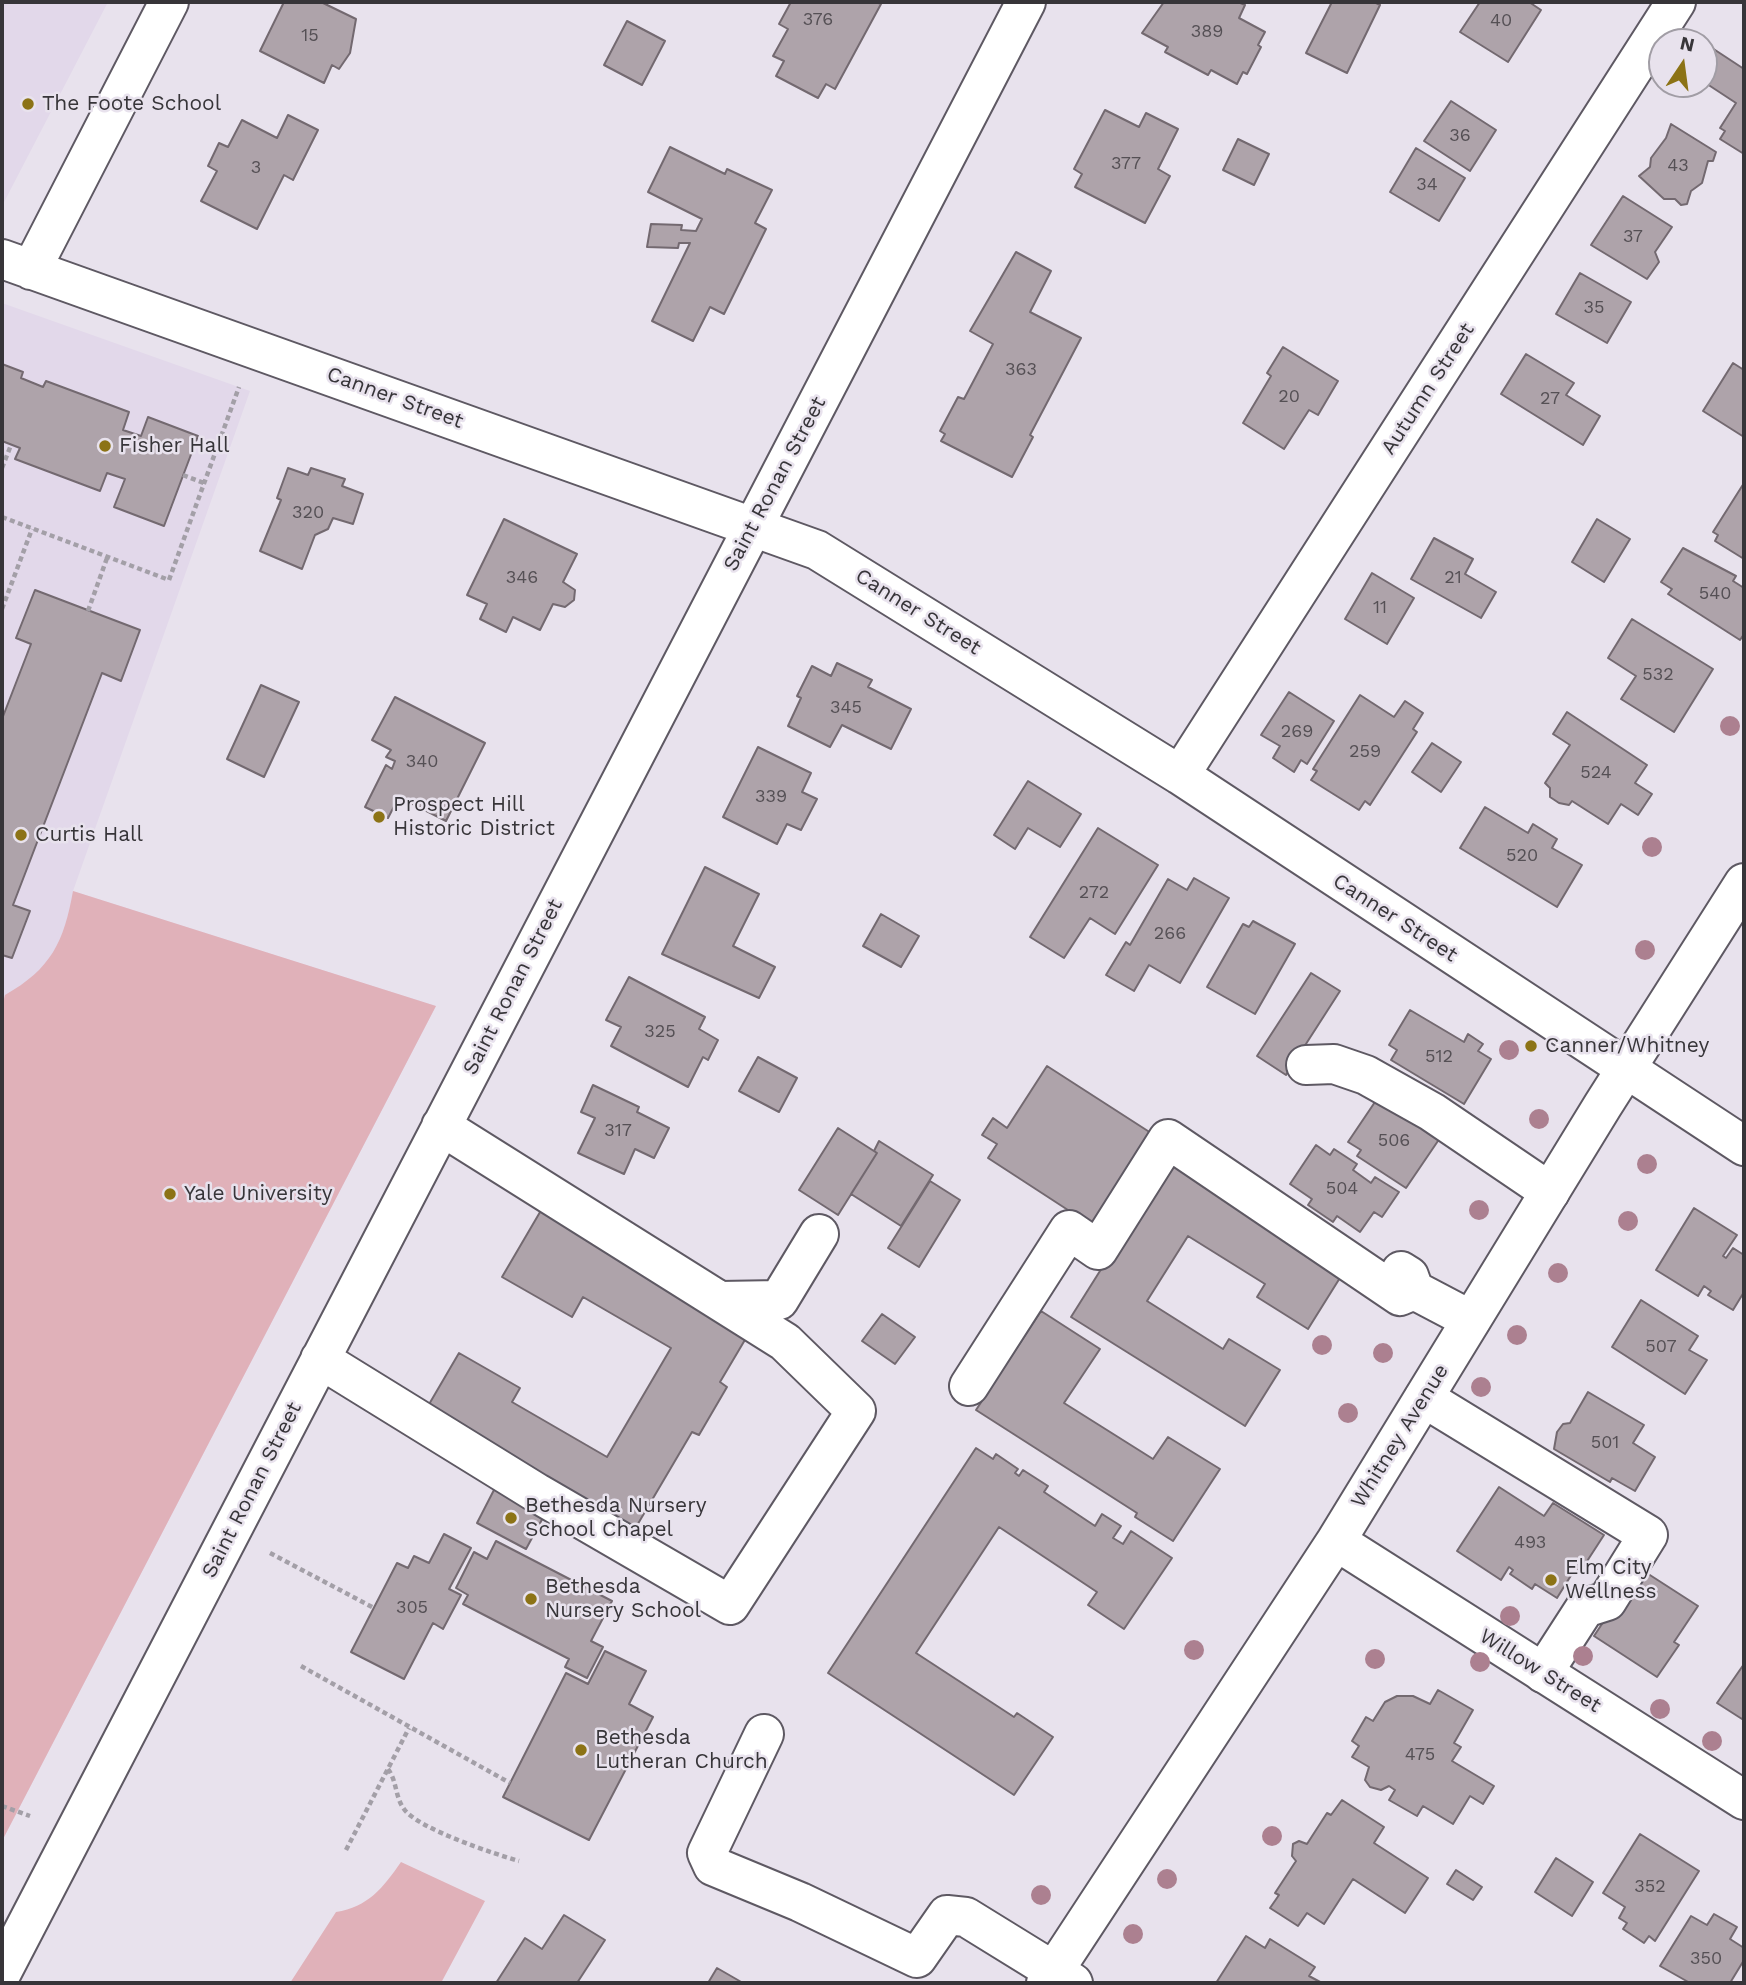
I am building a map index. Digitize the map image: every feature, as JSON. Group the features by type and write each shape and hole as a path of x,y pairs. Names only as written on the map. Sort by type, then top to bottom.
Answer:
{"street":[{"path":"17,264 169,2"},
{"name":"Saint Ronan Street","path":"2,1972 1026,2"},
{"name":"Autumn Street","path":"1180,775 1676,2"},
{"name":"Canner Street","path":"17,264 817,550 1180,775 1744,1146"},
{"name":"Whitney Avenue","path":"1058,1979 1336,1541 1625,1069 1744,883"},
{"path":"1306,1065 1334,1064 1366,1075 1432,1112 1550,1192"},
{"path":"320,1359 537,1493 730,1605 856,1411 785,1342 441,1126"},
{"path":"969,1386 1069,1230 1098,1250 1168,1139 1400,1296 1414,1290"},
{"path":"1216,1144 1286,1197 1409,1276 1414,1290 1471,1320"},
{"path":"720,1301 779,1300 819,1234"},
{"path":"1424,1398 1648,1535 1607,1601 1585,1608 1543,1673"},
{"name":"Willow Street","path":"1336,1541 1744,1800"},
{"path":"764,1734 707,1853 713,1866 800,1902 907,1956 916,1958 947,1915 966,1917 1058,1979"}],"path":[{"path":"2,517 169,580 239,387"},
{"path":"2,468 11,444"},
{"path":"183,475 204,483"},
{"path":"2,609 32,529"},
{"path":"88,611 107,558"},
{"path":"270,1553 374,1608"},
{"path":"300,1666 510,1783"},
{"path":"346,1850 409,1728"},
{"path":"388,1769 398,1799 408,1815 452,1838 519,1861"},
{"path":"2,1806 30,1815"}],"shaded area":[{"name":"The Foote School","path":"2,2 108,2 2,206"},
{"name":"Yale University","path":"2,303 250,391 73,891 436,1006 2,1841"},
{"name":"Yale University","path":"73,891 436,1006 2,1841 2,1007 5,995 34,975 53,952 65,925"},
{"path":"401,1862 485,1901 441,1983 290,1983 336,1912 357,1906 374,1895"}],"building":[{"path":"284,2 321,2 356,19 350,53 339,69 332,65 324,83 260,51"},
{"path":"791,2 881,4 835,89 826,84 818,98 776,76 784,61 773,56 788,29 779,24"},
{"path":"1164,2 1238,2 1245,5 1239,18 1265,32 1258,45 1261,47 1247,74 1243,72 1237,84 1211,70 1208,75 1165,52 1168,47 1142,33"},
{"path":"1332,2 1374,2 1380,5 1347,73 1306,53"},
{"path":"1480,2 1529,2 1541,10 1508,62 1460,32"},
{"path":"627,21 665,41 642,85 604,65"},
{"path":"1718,52 1744,69 1744,154 1720,139 1725,131 1720,128 1736,103 1718,91"},
{"path":"1451,101 1496,130 1470,171 1424,141"},
{"path":"1105,110 1139,127 1146,113 1178,129 1158,169 1170,176 1145,223 1075,187 1082,174 1074,169"},
{"path":"288,115 318,130 293,180 284,175 257,229 201,201 217,171 208,166 219,143 228,147 242,120 277,138"},
{"path":"1671,124 1716,152 1713,161 1708,161 1702,183 1691,191 1687,204 1681,205 1675,199 1664,199 1639,176 1650,167 1651,158 1666,138"},
{"path":"1238,139 1269,154 1254,185 1223,170"},
{"path":"670,147 725,174 727,169 772,190 755,223 766,229 724,314 710,307 693,341 652,321 690,243 679,243 678,248 647,247 651,224 682,225 681,230 696,231 702,219 648,192"},
{"path":"1416,148 1465,178 1439,221 1390,192"},
{"path":"1623,196 1672,227 1655,252 1659,262 1647,279 1591,245"},
{"path":"1016,252 1051,271 1030,312 1081,338 1030,435 1033,437 1012,477 941,441 945,434 940,431 958,397 964,399 993,344 970,331"},
{"path":"1580,273 1631,302 1607,343 1556,314"},
{"path":"1283,347 1338,381 1318,415 1309,410 1284,449 1243,423 1271,376 1267,373"},
{"path":"1526,354 1574,383 1566,395 1600,416 1583,445 1501,394"},
{"path":"1733,363 1744,370 1744,437 1703,411"},
{"name":"Fisher Hall","path":"2,364 23,372 21,378 43,387 46,381 129,412 123,430 141,436 148,417 198,436 164,526 114,507 125,479 107,473 100,491 15,459 20,448 2,441"},
{"path":"288,468 308,475 311,468 345,479 342,486 363,494 353,524 333,518 328,529 315,535 302,569 260,551 281,500 277,498"},
{"path":"1744,483 1744,559 1715,541 1718,535 1713,532"},
{"path":"504,519 577,554 563,582 575,590 574,600 565,607 553,604 540,630 513,617 506,632 480,619 487,604 467,595"},
{"path":"1597,519 1630,539 1604,582 1572,562"},
{"path":"1434,538 1473,559 1465,574 1496,592 1481,618 1411,579"},
{"path":"1683,548 1736,576 1733,581 1744,588 1744,634 1740,640 1668,594 1672,589 1661,582"},
{"path":"1372,573 1414,598 1387,644 1345,619"},
{"name":"Curtis Hall","path":"35,590 140,630 121,681 102,673 13,905 30,911 12,958 2,955 2,719 31,644 16,638"},
{"path":"1632,619 1713,669 1674,732 1621,699 1636,676 1608,658"},
{"path":"837,663 872,680 868,687 911,709 891,749 842,725 830,747 788,726 801,698 797,696 812,666 831,676"},
{"path":"261,685 299,702 264,777 227,759"},
{"path":"1289,692 1334,721 1307,764 1301,760 1294,772 1273,758 1280,746 1261,735"},
{"path":"1360,695 1394,717 1405,701 1423,713 1413,729 1417,732 1370,805 1365,801 1359,810 1311,780 1317,771 1313,769"},
{"path":"395,697 485,743 446,821 399,797 388,818 365,807 386,765 392,769 395,761 386,757 391,750 372,740"},
{"path":"1567,712 1647,765 1635,783 1652,794 1638,815 1621,804 1608,824 1572,801 1569,805 1550,797 1550,788 1545,783 1570,745 1553,734"},
{"path":"1432,743 1461,762 1441,792 1412,772"},
{"path":"758,747 811,773 802,792 817,799 801,830 787,824 777,844 723,817"},
{"path":"1028,781 1081,814 1060,847 1028,828 1015,849 994,835"},
{"path":"1485,807 1528,833 1533,824 1557,839 1552,848 1582,865 1557,907 1460,848"},
{"path":"1098,828 1158,865 1115,934 1090,918 1064,958 1030,937"},
{"path":"705,867 759,894 733,946 775,967 759,998 662,954"},
{"path":"1194,878 1229,898 1180,983 1149,965 1134,991 1106,975 1126,942 1130,945 1168,879 1187,890"},
{"path":"881,914 919,936 901,967 863,946"},
{"path":"1253,921 1295,944 1255,1014 1207,987 1243,924 1249,927"},
{"path":"1311,973 1340,991 1286,1075 1257,1056"},
{"path":"629,977 705,1017 699,1029 718,1040 708,1060 703,1057 688,1087 611,1046 621,1027 606,1020"},
{"path":"1410,1010 1464,1042 1468,1034 1483,1044 1478,1051 1491,1059 1464,1104 1391,1060 1397,1050 1389,1045"},
{"path":"758,1057 797,1078 779,1112 739,1091"},
{"path":"1047,1066 1151,1133 1091,1225 988,1158 997,1144 982,1135 993,1118 1007,1128"},
{"path":"593,1085 639,1107 637,1112 669,1128 654,1158 635,1149 624,1174 578,1153 595,1118 581,1112"},
{"path":"1377,1099 1442,1135 1406,1188 1357,1156 1361,1150 1348,1142"},
{"path":"838,1128 877,1153 838,1215 799,1190"},
{"path":"879,1141 933,1175 901,1226 851,1194 877,1153 874,1151"},
{"path":"1316,1145 1330,1155 1334,1149 1357,1164 1353,1170 1371,1183 1375,1177 1399,1192 1382,1217 1374,1212 1360,1232 1337,1216 1333,1222 1308,1205 1312,1199 1290,1184"},
{"path":"1168,1163 1343,1273 1308,1329 1257,1297 1265,1284 1188,1236 1147,1301 1223,1349 1229,1339 1280,1370 1245,1426 1071,1317"},
{"path":"930,1181 960,1200 919,1267 888,1248"},
{"path":"543,1207 752,1328 720,1382 727,1387 699,1435 692,1432 629,1539 421,1418 459,1353 520,1388 512,1402 607,1457 671,1348 583,1297 572,1317 502,1277"},
{"path":"1694,1208 1737,1235 1723,1256 1726,1258 1733,1248 1744,1255 1744,1292 1733,1310 1708,1295 1711,1291 1704,1286 1698,1296 1656,1270"},
{"path":"1641,1300 1698,1336 1689,1350 1707,1360 1685,1394 1612,1347"},
{"path":"1041,1311 1100,1349 1064,1403 1153,1459 1168,1437 1220,1469 1173,1541 1135,1517 1137,1513 976,1410"},
{"path":"882,1314 915,1337 895,1364 862,1341"},
{"path":"1588,1392 1644,1425 1633,1443 1655,1457 1635,1491 1612,1478 1610,1482 1554,1449 1557,1432 1563,1424 1570,1423"},
{"path":"976,1448 993,1459 996,1454 1018,1469 1015,1473 1019,1476 1023,1470 1048,1486 1044,1492 1095,1526 1102,1514 1121,1526 1113,1538 1123,1544 1131,1531 1172,1558 1124,1629 1088,1605 1097,1592 999,1527 916,1653 1014,1717 1017,1713 1053,1737 1014,1795 828,1673"},
{"path":"1499,1487 1544,1516 1553,1503 1604,1535 1580,1572 1575,1569 1557,1598 1535,1584 1532,1589 1510,1574 1513,1570 1509,1567 1501,1580 1457,1551"},
{"name":"Bethesda Nursery School Chapel","path":"495,1488 545,1514 526,1549 477,1523"},
{"path":"444,1534 471,1548 449,1589 461,1595 443,1629 433,1623 404,1679 351,1652 397,1563 408,1568 414,1556 429,1563"},
{"path":"496,1541 612,1601 591,1641 603,1647 587,1678 565,1667 569,1659 463,1604 468,1595 456,1588 474,1552 487,1559"},
{"path":"1639,1568 1698,1606 1674,1642 1679,1645 1657,1677 1594,1636"},
{"name":"Bethesda Lutheran Church","path":"605,1651 646,1671 629,1704 653,1717 589,1840 503,1797 566,1673 588,1684"},
{"path":"1744,1664 1744,1716 1742,1719 1717,1703"},
{"path":"1438,1690 1473,1710 1454,1743 1461,1747 1452,1761 1494,1786 1483,1804 1470,1796 1453,1824 1423,1806 1417,1816 1389,1800 1395,1790 1389,1786 1381,1790 1370,1787 1365,1780 1369,1767 1352,1757 1359,1746 1352,1741 1366,1717 1373,1721 1385,1702 1397,1696 1413,1696 1430,1704"},
{"path":"1342,1800 1384,1827 1374,1843 1428,1878 1405,1913 1353,1879 1324,1924 1307,1913 1298,1926 1270,1908 1279,1895 1275,1893 1296,1861 1292,1856 1293,1844 1299,1841 1307,1844 1327,1813 1331,1815"},
{"path":"1640,1834 1699,1871 1655,1941 1649,1936 1644,1943 1623,1929 1627,1923 1619,1918 1625,1907 1603,1893"},
{"path":"1556,1858 1593,1882 1572,1916 1535,1892"},
{"path":"1456,1870 1482,1887 1473,1900 1447,1884"},
{"path":"1714,1914 1737,1927 1730,1939 1744,1948 1744,1960 1730,1983 1690,1983 1660,1966 1691,1916 1707,1925"},
{"path":"564,1915 605,1940 577,1983 496,1983 525,1938 542,1949"},
{"path":"1246,1936 1265,1948 1270,1939 1315,1967 1309,1976 1322,1983 1216,1983"},
{"path":"717,1968 743,1983 708,1983"}],"place":[{"name":"The Foote School","path":"28,104"},
{"name":"Fisher Hall","path":"105,446"},
{"name":"Prospect Hill Historic District","path":"379,817"},
{"name":"Curtis Hall","path":"21,835"},
{"name":"Canner/Whitney","path":"1531,1046"},
{"name":"Yale University","path":"170,1194"},
{"name":"Bethesda Nursery School Chapel","path":"511,1518"},
{"name":"Elm City Wellness","path":"1551,1580"},
{"name":"Bethesda Nursery School","path":"531,1599"},
{"name":"Bethesda Lutheran Church","path":"581,1750"}]}
